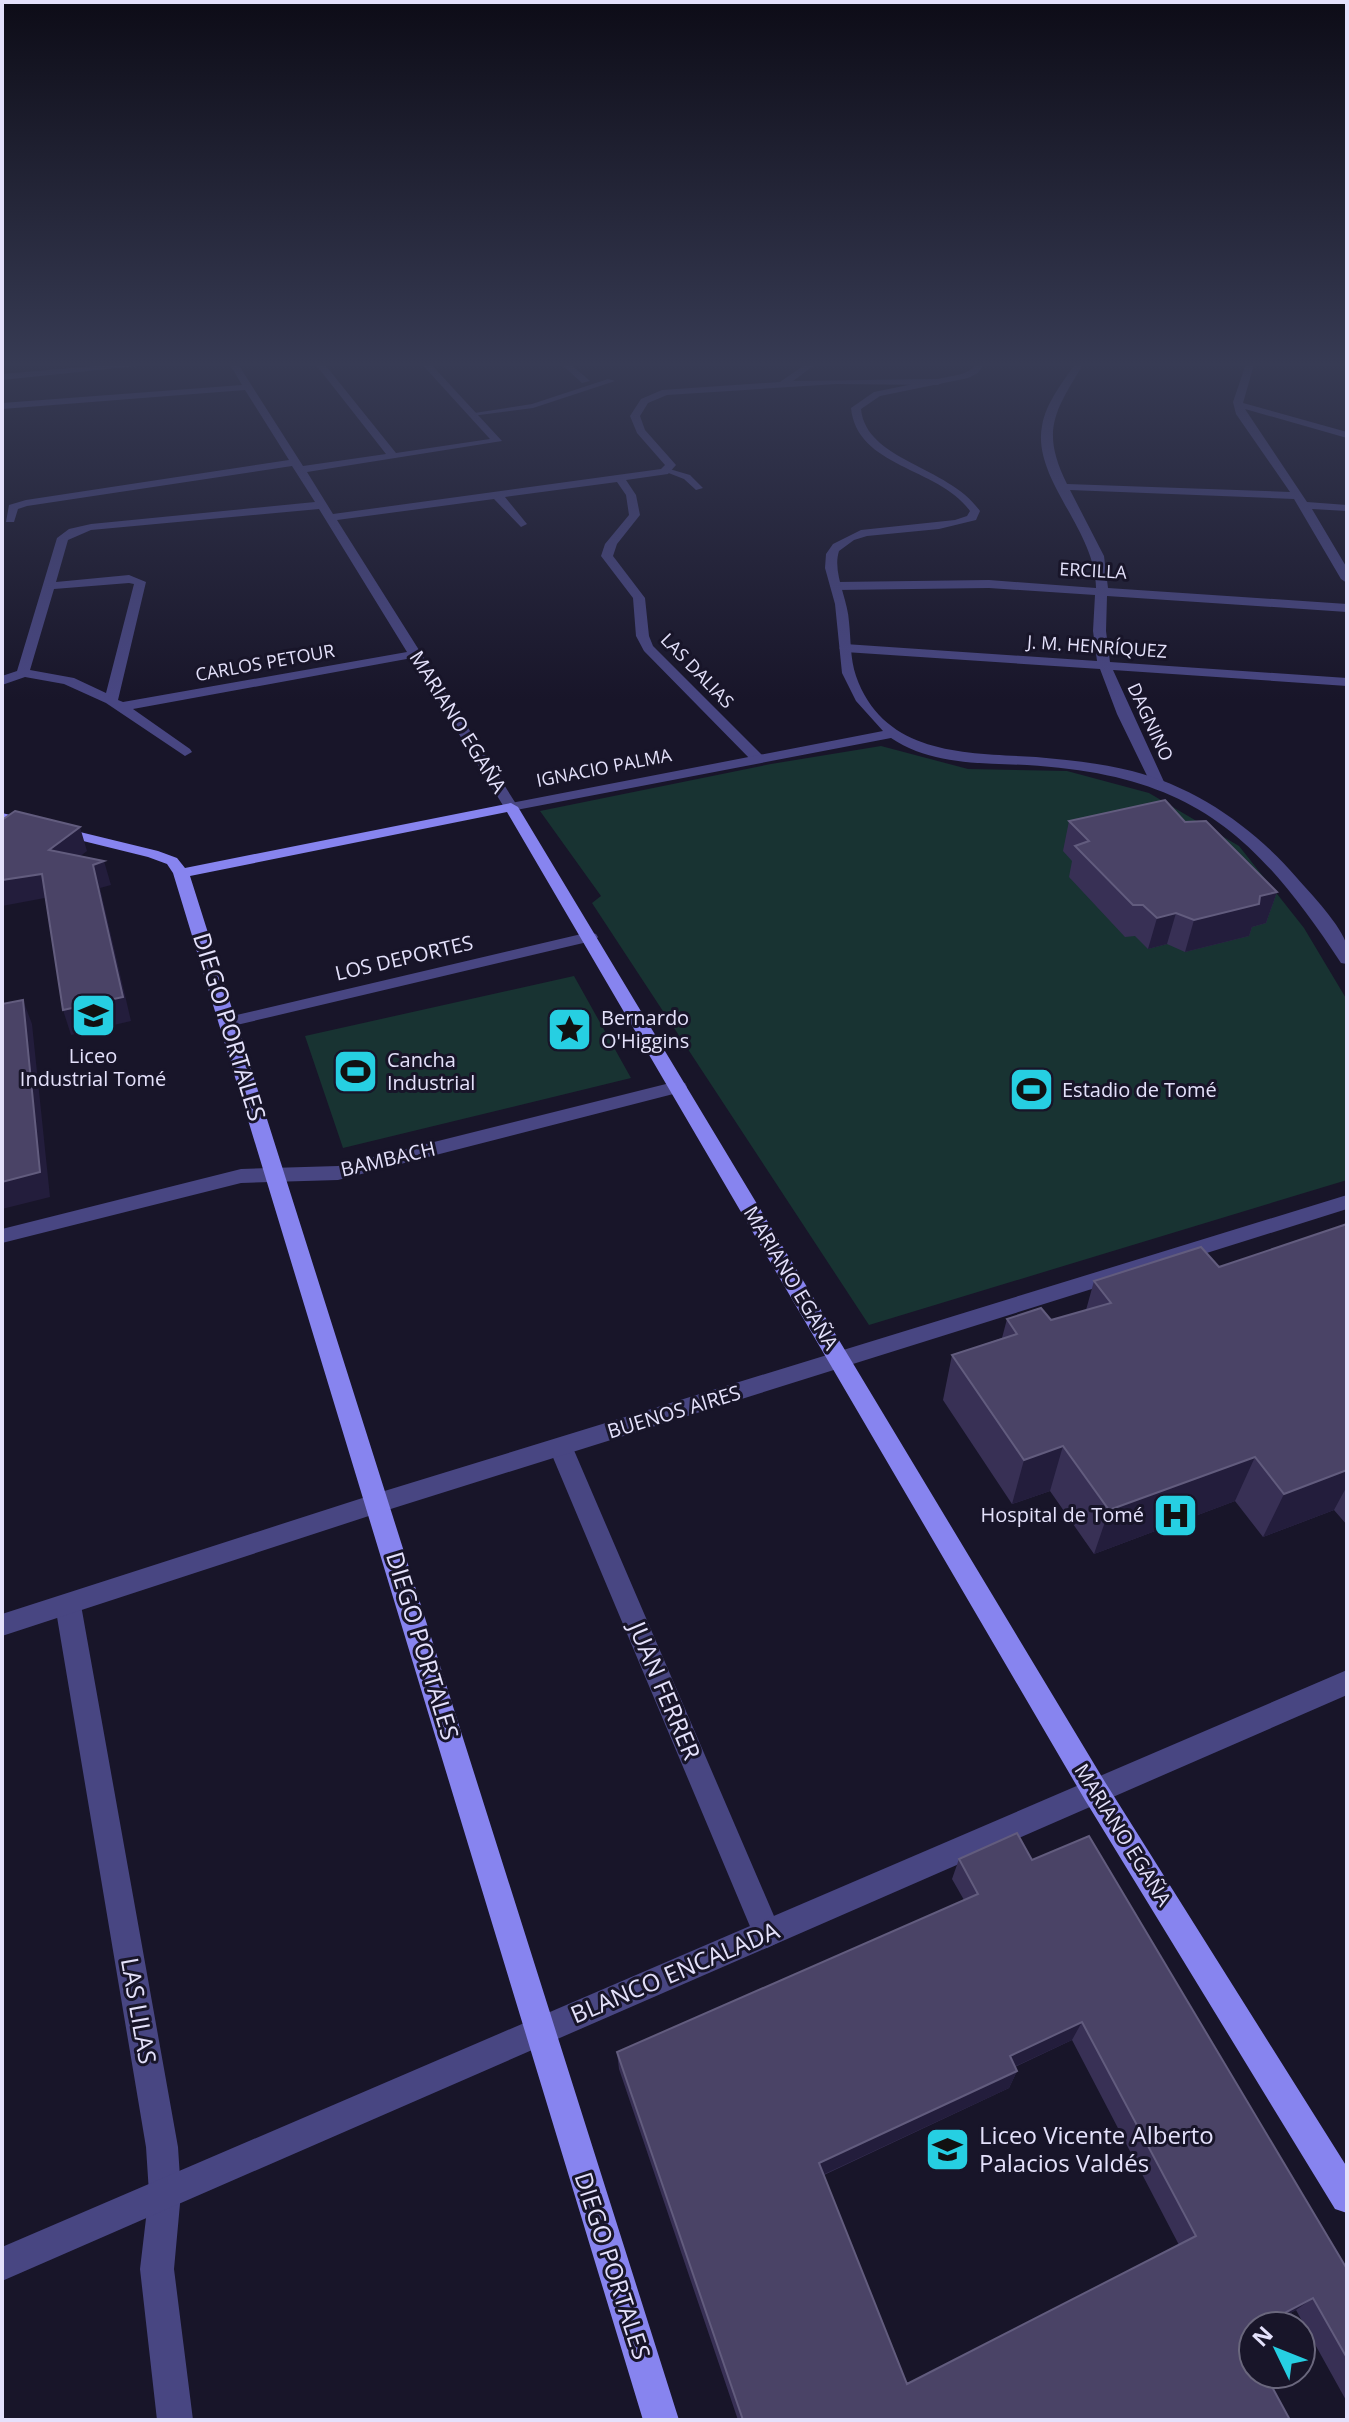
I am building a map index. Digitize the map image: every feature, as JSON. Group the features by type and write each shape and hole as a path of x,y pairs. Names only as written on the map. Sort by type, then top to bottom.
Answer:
{"main road":[{"name":"IGNACIO PALMA","path":"181,873 511,807"},
{"name":"MARIANO EGAÑA","path":"511,807 1095,1791 1347,2197"},
{"path":"2,817 163,857 181,873"},
{"name":"DIEGO PORTALES","path":"181,873 661,2420"}],"street":[{"path":"10,520 13,507 26,503 239,474"},
{"name":"MARIANO EGAÑA","path":"303,474 511,807"},
{"path":"330,518 647,474"},
{"path":"925,474 972,503 975,513 968,520 955,523 848,539 835,547 830,557 837,586 848,672 860,697 894,733 915,745 956,757 1092,767 1158,784 1212,812 1276,865 1315,907 1347,959"},
{"name":"DAGNINO","path":"1058,474 1097,553 1103,589 1100,632 1106,666 1158,784"},
{"path":"1283,474 1328,541 1347,579"},
{"name":"LAS DALIAS","path":"620,479 635,500 636,512 608,548 607,556 638,595 642,612 639,628 644,642 758,759"},
{"path":"1064,487 1302,501 1347,508"},
{"path":"497,495 521,524"},
{"path":"23,672 63,538 73,531 320,502"},
{"path":"49,586 129,579 140,582 116,704"},
{"name":"ERCILLA","path":"837,586 960,583 1103,589 1347,608"},
{"name":"J. M. HENRÍQUEZ","path":"845,648 1347,682"},
{"name":"CARLOS PETOUR","path":"116,704 415,654"},
{"path":"2,681 23,672 66,682 116,704 185,752"},
{"name":"IGNACIO PALMA","path":"511,807 894,733"},
{"name":"LOS DEPORTES","path":"228,1022 590,937"},
{"name":"BAMBACH","path":"2,1236 241,1176 338,1173 678,1087"},
{"name":"BUENOS AIRES","path":"2,1625 378,1503 1347,1202"},
{"name":"JUAN FERRER","path":"561,1448 767,1933"},
{"name":"LAS LILAS","path":"68,1605 162,2147 165,2193 157,2269 175,2420"},
{"name":"BLANCO ENCALADA","path":"2,2264 1347,1682"}],"lane":[{"path":"679,474 699,488"}],"green space":[{"name":"Estadio de Tomé","path":"881,746 968,769 1067,771 1149,793 1239,846 1304,928 1347,1000 1347,1180 869,1325 592,903 601,896 540,811 771,764"},
{"path":"574,976 631,1078 343,1148 305,1036"}],"building":[{"path":"1165,800 1185,822 1206,821 1277,892 1260,896 1259,904 1194,920 1176,913 1157,918 1143,905 1133,905 1075,846 1089,841 1069,821"},
{"path":"15,811 80,827 49,850 104,861 93,865 123,997 63,1010 42,874 2,880 2,820"},
{"path":"23,1000 40,1172 2,1182 2,1004"},
{"name":"Hospital de Tomé","path":"1347,1224 1347,1470 1284,1494 1255,1457 1109,1510 1063,1446 1024,1460 952,1355 1017,1334 1007,1319 1041,1308 1051,1320 1111,1303 1094,1281 1201,1247 1219,1267"},
{"name":"Liceo Vicente Alberto Palacios Valdés","path":"1017,1833 1032,1860 1089,1836 1347,2269 1347,2358 1313,2298 1290,2310 1237,2310 1237,2390 1274,2390 1290,2420 743,2420 617,2052 978,1894 959,1859","holes":["1082,2022 1196,2236 907,2384 819,2163 1017,2071 1010,2056"]}],"place":[{"name":"Liceo Industrial Tomé","path":"93,1016"},
{"name":"Bernardo O'Higgins","path":"570,1030"},
{"name":"Cancha Industrial","path":"356,1071"},
{"name":"Estadio de Tomé","path":"1031,1090"},
{"name":"Hospital de Tomé","path":"1175,1515"},
{"name":"Liceo Vicente Alberto Palacios Valdés","path":"948,2150"}]}
